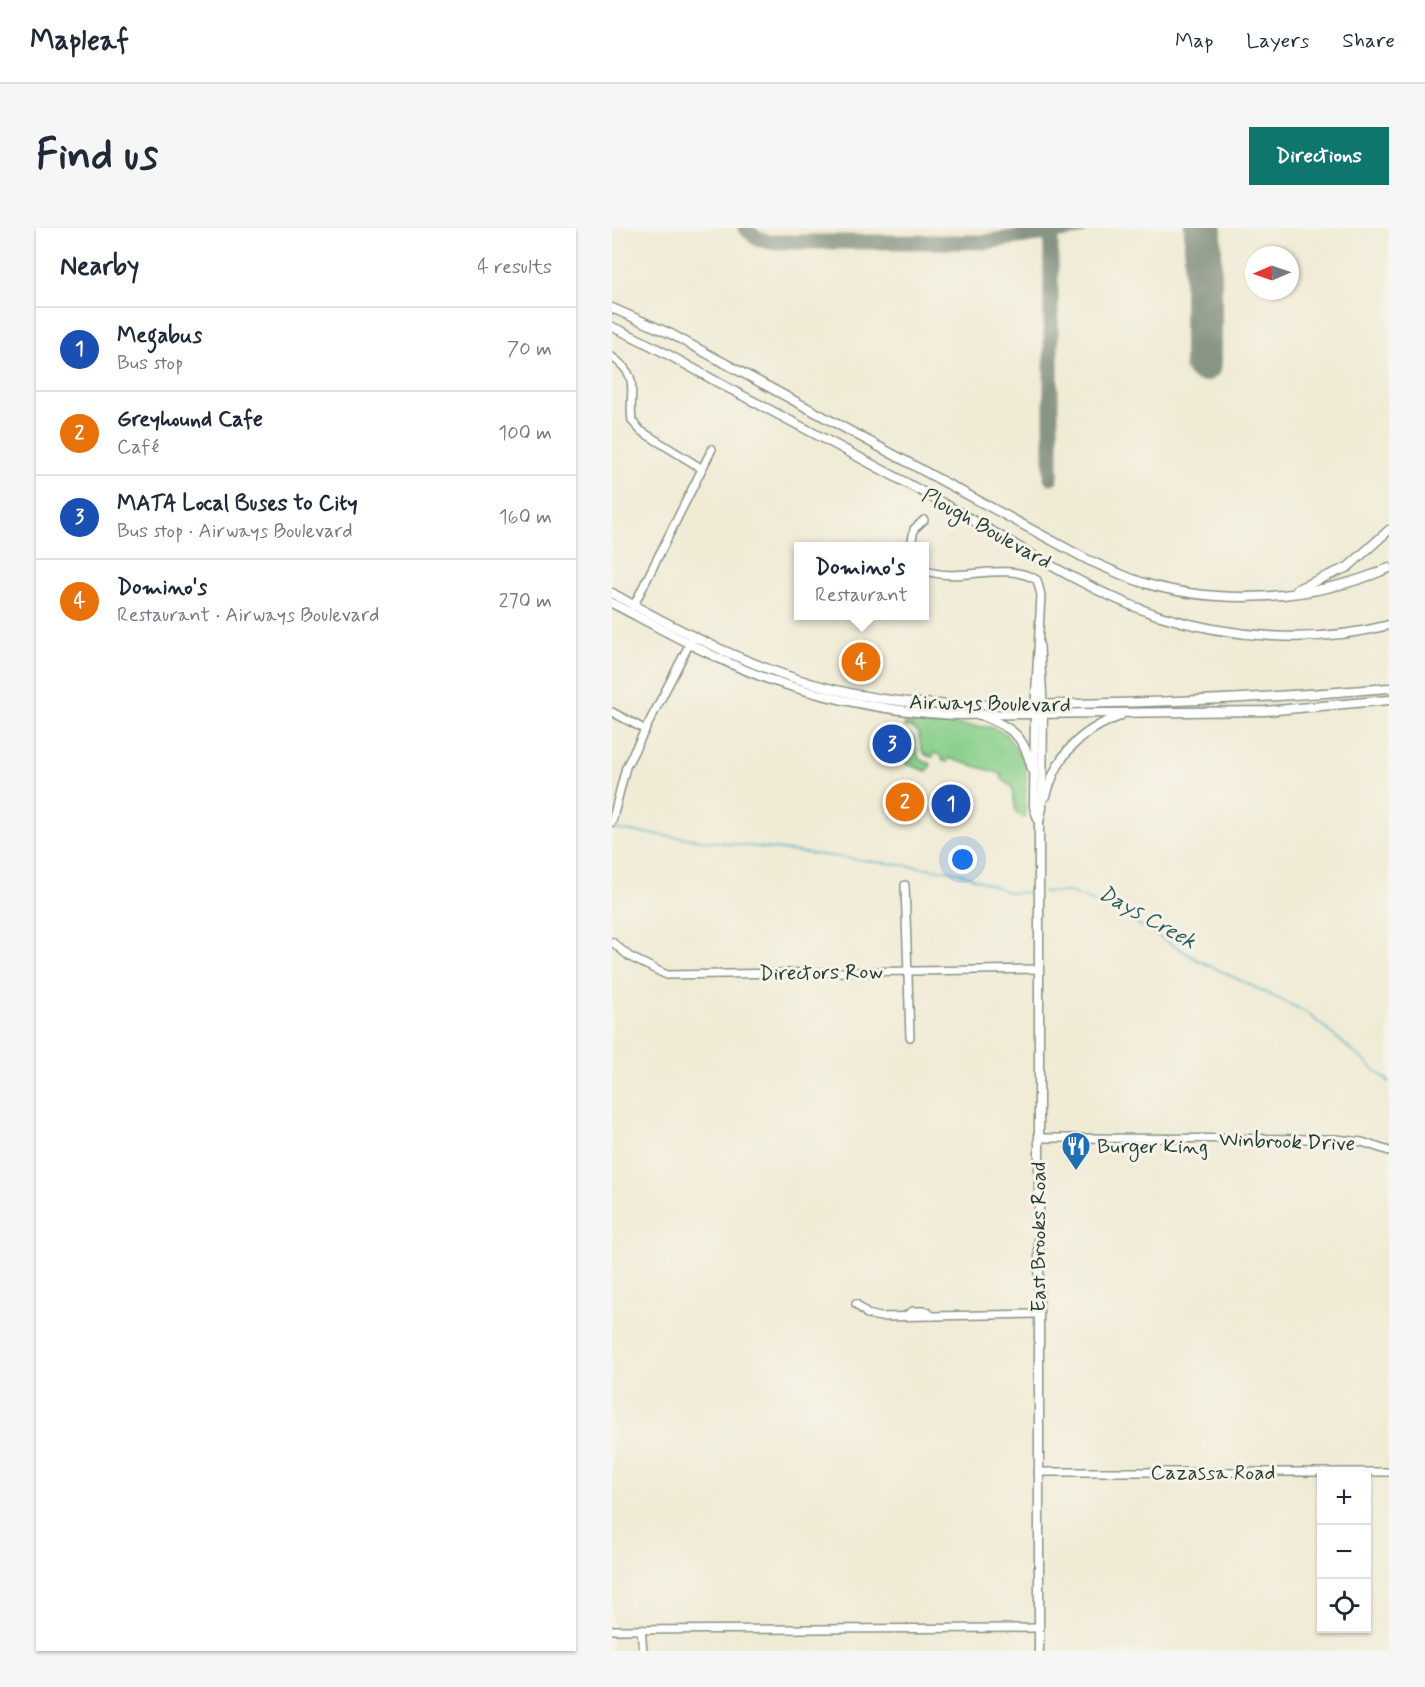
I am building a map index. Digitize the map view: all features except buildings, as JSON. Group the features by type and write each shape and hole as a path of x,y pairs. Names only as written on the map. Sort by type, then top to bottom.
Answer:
{"main road":[{"name":"Plough Boulevard","path":"614,309 671,334 1088,560 1145,583 1197,593 1239,597 1286,594 1354,581 1389,568"},
{"name":"Plough Boulevard","path":"612,327 646,341 720,384 817,433 1104,592 1156,615 1227,632 1276,637 1337,635 1389,625"},
{"path":"612,332 646,341"},
{"path":"1286,594 1348,567 1389,530"},
{"name":"Airways Boulevard","path":"612,593 632,609"},
{"name":"Airways Boulevard","path":"612,603 632,609 772,680 830,698 885,709 945,711 1039,709 1265,698 1389,688"},
{"name":"Airways Boulevard","path":"945,711 979,714 1039,709 1126,713 1265,711 1389,700"},
{"name":"East Brooks Road","path":"1039,709 1034,775 1034,807 1039,822"},
{"name":"East Brooks Road","path":"1039,709 1042,808 1039,822 1039,1651"},
{"path":"1042,808 1051,776 1068,748 1092,728 1126,713"},
{"path":"979,714 1005,726 1018,736 1028,752 1034,775"}],"street":[{"path":"612,357 627,368 632,383 632,421 641,431 701,468"},
{"path":"632,609 712,448"},
{"path":"912,542 914,529 924,520"},
{"name":"East Brooks Road","path":"929,571 1021,574 1037,580 1041,590 1040,646 1036,656 1039,709"},
{"path":"612,822 626,767 692,639"},
{"path":"612,712 644,729"},
{"path":"905,885 910,1037"},
{"name":"Directors Row","path":"612,942 630,957 666,975 1039,969"},
{"name":"Winbrook Drive","path":"1039,1138 1335,1139 1362,1142 1389,1151"},
{"path":"856,1304 873,1317 904,1317 919,1321 932,1316 1038,1314"},
{"name":"Cazassa Road","path":"1038,1472 1389,1472"},
{"path":"612,1630 1038,1628"},
{"path":"641,1629 643,1651"}],"green space":[{"path":"905,722 990,727 1005,733 1026,763 1025,818 1016,813 1012,787 1002,779 1001,774 948,758 947,762 943,761 940,755 933,753 933,757 928,756 921,749 918,733 911,727 904,727"},
{"path":"906,732 914,737 919,759 931,764 927,771 906,764 903,739 900,738"}],"waterway":[{"name":"Days Creek","path":"612,829 958,872 1011,893 1035,892"},
{"name":"Days Creek","path":"1043,892 1070,892 1115,910 1196,959 1306,1012 1389,1082"}],"taxiway":[{"path":"745,228 756,238 770,242 984,242 1080,228"},
{"path":"1051,228 1051,477"}],"runway":[{"path":"1203,228 1203,363"}],"place":[{"name":"Domino's","path":"861,662"},
{"name":"MATA Local Buses to City","path":"892,744"},
{"name":"Greyhound Cafe","path":"905,802"},
{"name":"Megabus","path":"951,804"},
{"name":"Burger King","path":"1076,1172"}]}
